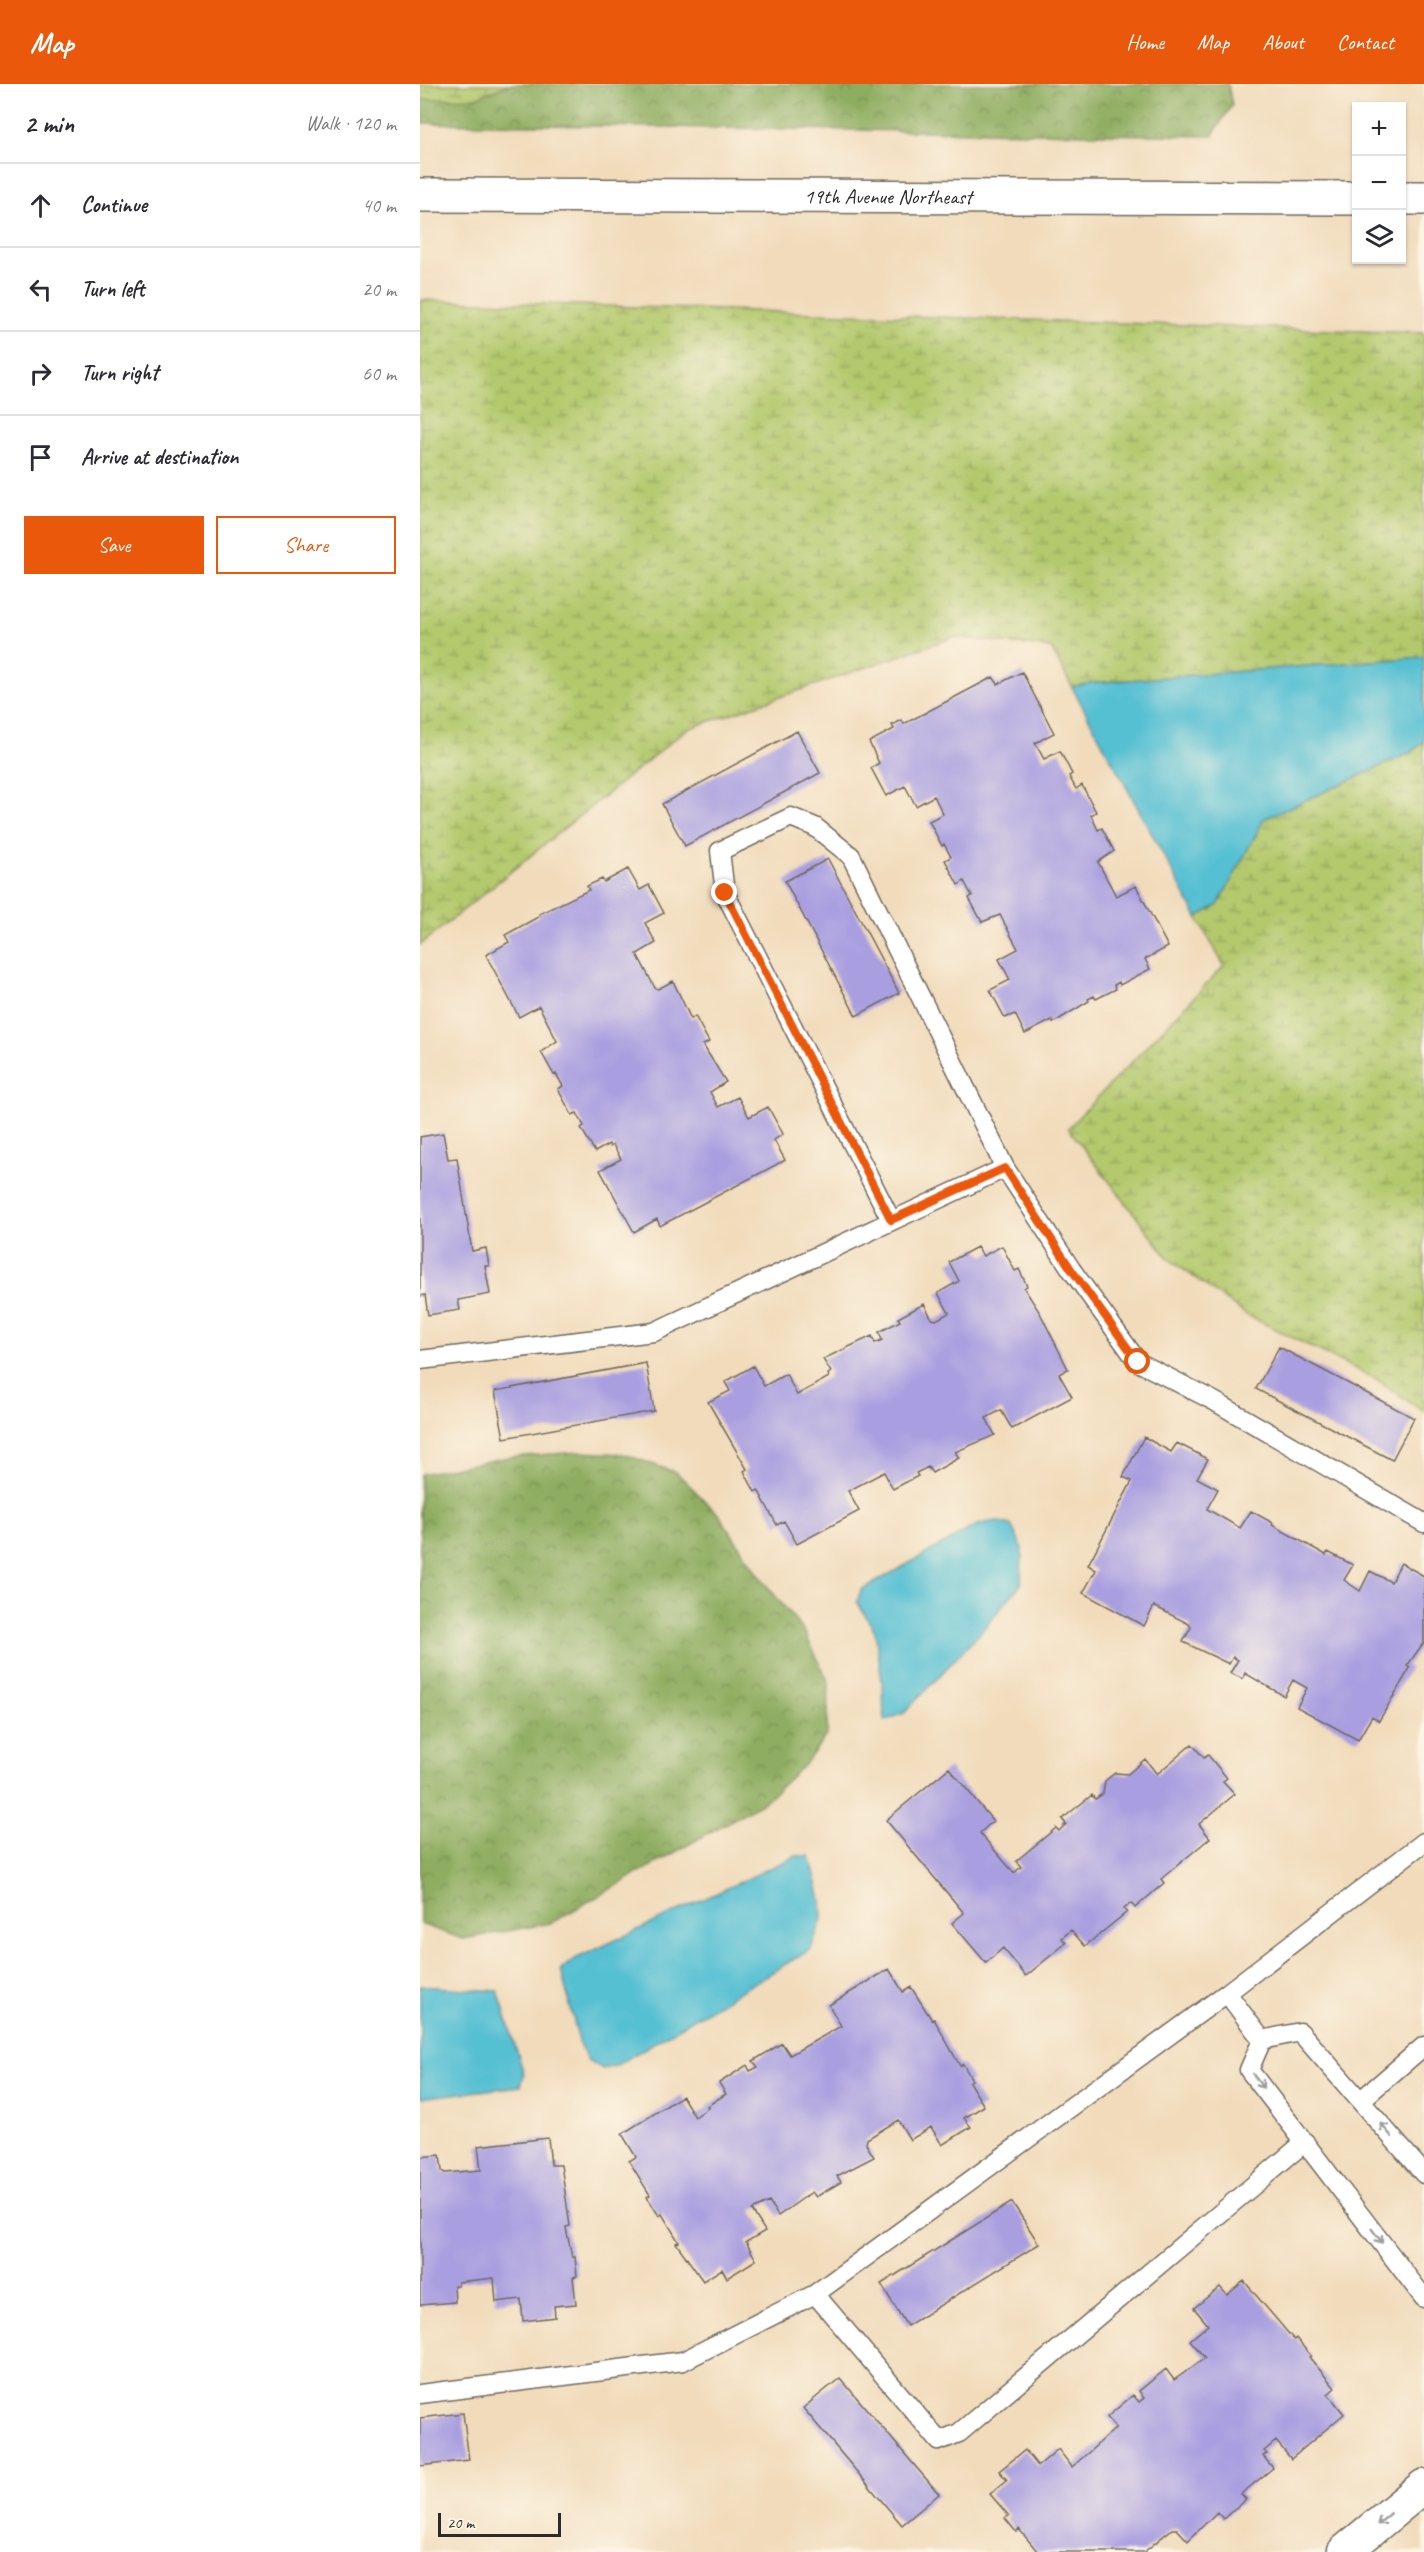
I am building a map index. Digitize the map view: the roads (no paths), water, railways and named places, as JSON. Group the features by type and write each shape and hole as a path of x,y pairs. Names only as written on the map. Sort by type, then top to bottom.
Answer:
{"street":[{"name":"19th Avenue Northeast","path":"420,195 1352,198"},
{"path":"1406,198 1424,198"},
{"path":"1344,2552 1424,2486"}],"lane":[{"path":"891,1220 725,893 720,851 791,817 816,826 851,856 1005,1168 1071,1269 1138,1362 1214,1401 1424,1523"},
{"path":"420,1360 654,1332 1005,1168"},
{"path":"420,2394 683,2361 815,2294 1227,1993 1424,1842"},
{"path":"1227,1993 1262,2040"},
{"path":"1262,2040 1300,2032 1424,2174"},
{"path":"1262,2040 1249,2070 1424,2298"},
{"path":"1360,2101 1424,2046"},
{"path":"815,2294 939,2441 959,2433 1305,2142"}],"water":[{"path":"1424,657 1424,741 1410,753 1264,819 1218,905 1197,917 1072,687 1091,683"},
{"path":"995,1521 1011,1525 1022,1547 1021,1584 980,1633 904,1713 884,1721 883,1689 875,1631 857,1602 861,1590 977,1525"},
{"path":"796,1856 810,1856 821,1899 822,1919 811,1949 615,2066 603,2069 587,2060 580,2045 561,1970 573,1960"},
{"path":"420,1986 498,1991 524,2074 521,2086 420,2098"}]}
